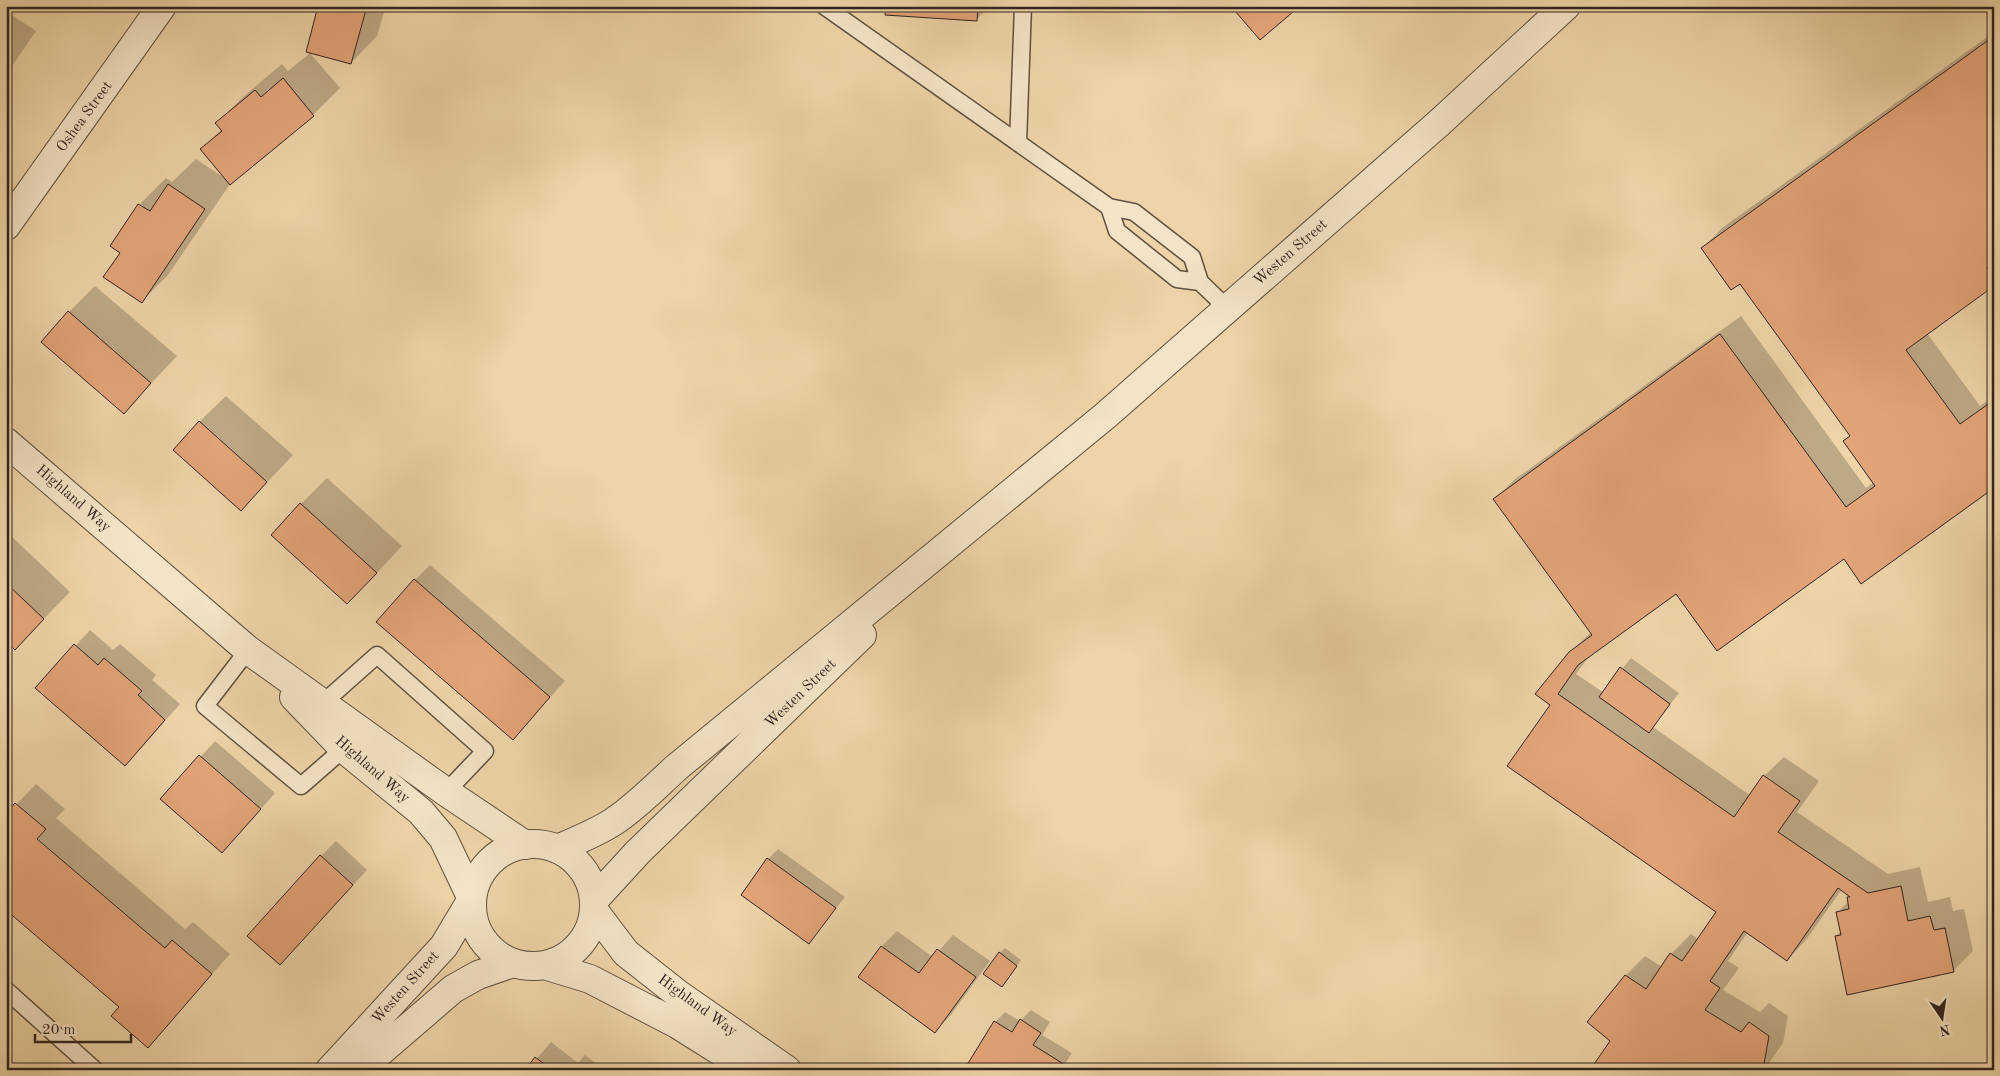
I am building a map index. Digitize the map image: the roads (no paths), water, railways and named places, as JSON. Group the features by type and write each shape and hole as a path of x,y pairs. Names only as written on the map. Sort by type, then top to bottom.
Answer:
{"street":[{"name":"Oshea Street","path":"6,226 162,6"},
{"name":"Westen Street","path":"557,849 605,827 635,806 677,767 1010,491 1105,416 1432,129 1566,6"},
{"name":"Highland Way","path":"6,442 352,740 421,812 442,838 472,899"},
{"name":"Westen Street","path":"594,906 638,852 1010,491"},
{"name":"Highland Way","path":"250,652 323,702 352,740 446,792 525,845"},
{"path":"525,845 541,845 557,849 571,856 582,867 590,881 594,906 591,927 583,941 559,961 544,965 528,966 513,963 492,950 478,931 473,915 472,899 476,883 484,869 496,857 509,849 525,845"},
{"name":"Westen Street","path":"330,1070 444,946 472,899"},
{"name":"Highland Way","path":"594,906 626,953 678,994 787,1070"},
{"name":"Westen Street","path":"359,1070 453,989 478,976 513,963"},
{"name":"Highland Way","path":"544,965 590,979 676,1024 750,1070"}],"lane":[{"path":"824,6 1109,207 1134,212 1192,257 1200,282 1228,309"},
{"path":"1018,144 1023,6"},
{"path":"1109,207 1116,231 1177,280 1200,282"},
{"path":"250,652 205,706 301,786 352,740"},
{"path":"323,702 377,655 485,751 446,792"},
{"path":"6,990 95,1070"}]}
